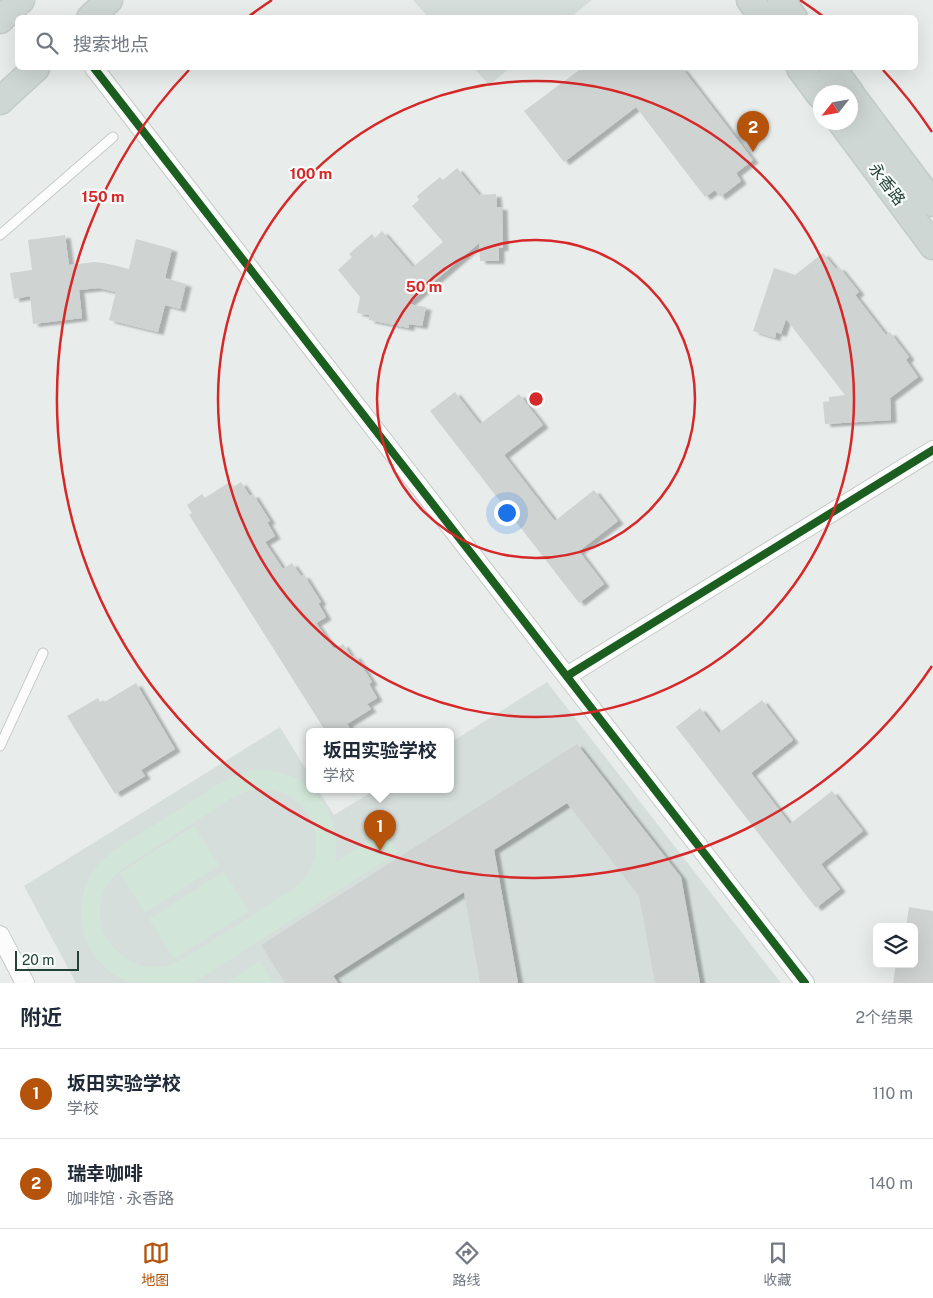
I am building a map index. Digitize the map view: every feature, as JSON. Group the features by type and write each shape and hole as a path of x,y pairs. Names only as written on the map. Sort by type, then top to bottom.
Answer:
{"main road":[{"path":"0,20 21,0"},
{"path":"93,15 109,0"},
{"path":"750,0 761,15"},
{"path":"781,0 792,15"},
{"path":"0,101 34,70"},
{"path":"802,70 813,85"},
{"name":"永香路","path":"833,70 844,85"},
{"name":"永香路","path":"858,104 933,203"},
{"name":"永香路","path":"847,130 933,246"}],"street":[{"path":"96,70 805,983"},
{"path":"567,676 933,450"},
{"path":"0,935 25,983"}],"lane":[{"path":"0,235 113,138"},
{"path":"0,746 43,653"}],"shaded area":[{"path":"413,0 592,0 573,15 426,15"},
{"path":"476,70 508,70 489,85"},
{"path":"547,682 781,983 76,983 24,886 280,727 306,769 306,793 320,793 334,815 370,793 454,793 454,740"}],"green space":[{"path":"256,770 278,772 292,776 304,783 306,785 306,793 314,793 326,808 333,823 336,839 334,863 385,831 398,852 193,983 133,983 117,976 104,967 94,954 86,940 82,925 81,909 84,893 92,873 113,851 224,781 239,774","holes":["258,789 285,794 303,807 314,826 316,837 314,859 310,870 304,878 292,890 183,959 168,966 145,966 132,962 121,955 105,935 101,923 100,910 106,888 117,873 233,797"]},
{"path":"194,826 219,865 145,913 120,873"},
{"path":"224,872 249,911 174,959 149,919"},
{"path":"260,961 274,983 226,983"}],"building":[{"path":"579,70 684,70 753,160 736,173 741,181 720,197 715,190 705,197 636,107 564,162 524,111"},
{"path":"457,168 479,195 496,194 497,207 502,207 503,248 499,248 499,261 480,261 479,243 408,304 426,307 422,326 409,324 409,328 369,320 369,315 357,313 360,297 338,270 352,257 349,254 372,234 375,238 382,231 413,267 443,242 412,206 419,200 417,196 440,177 443,180"},
{"path":"65,235 69,265 94,262 129,269 136,239 172,249 165,278 186,284 180,309 165,305 158,332 109,320 116,292 98,288 79,290 82,318 33,324 30,296 14,299 10,273 32,270 28,240"},
{"path":"823,253 836,269 839,267 859,292 855,295 886,335 890,332 909,357 906,360 918,377 890,398 891,420 825,424 823,402 829,401 829,397 845,395 786,319 781,334 776,332 775,338 753,331 774,268 795,275"},
{"path":"455,392 480,424 519,394 543,425 504,455 555,521 594,490 618,521 579,551 604,584 579,603 430,411"},
{"path":"241,482 250,496 253,494 270,521 267,522 275,536 265,542 283,569 292,563 301,576 304,575 321,602 318,603 326,617 316,623 334,649 343,644 352,657 355,655 372,682 369,684 377,698 367,704 371,709 347,724 350,728 323,728 189,515 192,513 187,505 202,494 205,498 228,483 232,488"},
{"path":"136,683 175,749 141,770 145,776 115,794 67,716 98,698 101,704"},
{"path":"762,700 793,740 751,773 790,824 832,791 863,831 821,864 840,889 816,908 676,727 700,708 719,733"},
{"path":"577,744 681,877 700,983 655,983 639,896 567,803 494,850 518,983 480,983 464,892 333,976 338,983 285,983 261,945"},
{"path":"909,907 933,911 933,983 893,983 895,968 918,968 918,923 907,923"}],"cycle path":[{"path":"96,70 805,983"},
{"path":"567,676 933,450"}],"place":[{"name":"瑞幸咖啡","path":"753,152"},
{"name":"坂田实验学校","path":"380,851"}]}
